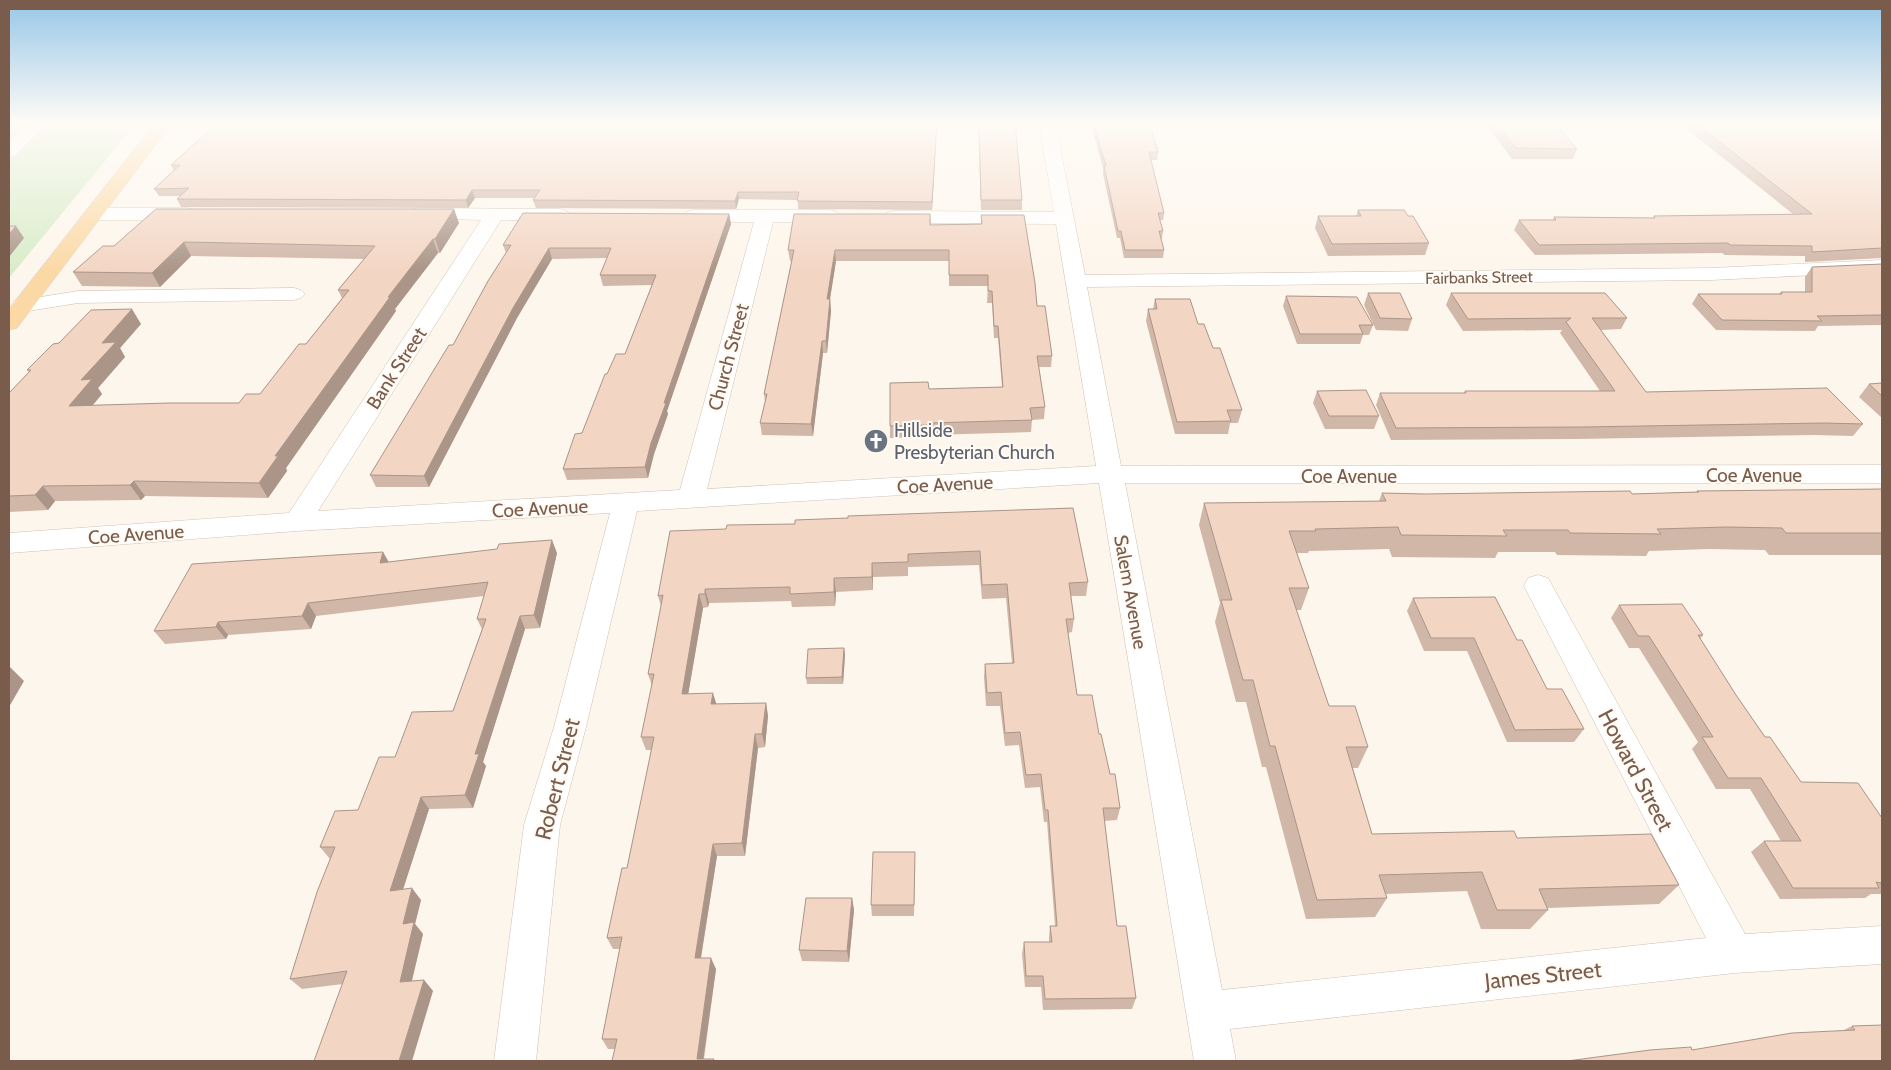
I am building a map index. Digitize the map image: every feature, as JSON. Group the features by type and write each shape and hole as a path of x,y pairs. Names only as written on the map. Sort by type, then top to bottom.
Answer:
{"main road":[{"path":"9,323 127,172"}],"street":[{"name":"Salem Avenue","path":"1056,172 1215,1061"},
{"path":"94,214 202,214"},
{"path":"398,214 575,215"},
{"name":"Bank Street","path":"297,522 496,214"},
{"path":"675,215 852,216"},
{"name":"Church Street","path":"691,499 764,216"},
{"path":"871,217 1065,218"},
{"name":"Fairbanks Street","path":"1076,281 1711,274 1882,266"},
{"path":"22,306 78,297 294,294"},
{"name":"Coe Avenue","path":"9,543 297,522 1110,474 1155,476 1882,474"},
{"name":"Robert Street","path":"515,1061 542,825 570,727 626,502"},
{"name":"Howard Street","path":"1538,586 1735,954"},
{"name":"James Street","path":"1205,1012 1735,954 1882,945"}],"green space":[{"path":"9,172 96,172 9,278"}],"building":[{"path":"172,172 934,172 932,202 797,201 799,192 738,192 735,201 533,200 540,190 472,190 466,200 177,199 189,188 154,189"},
{"path":"980,172 1019,172 1022,200 981,200"},
{"path":"1105,172 1154,172 1164,213 1158,213 1163,231 1159,231 1164,250 1125,250 1121,231 1118,231"},
{"path":"1758,172 1882,172 1882,248 1812,252 1812,246 1730,245 1728,243 1539,245 1519,220 1556,220 1554,217 1655,218 1654,216 1812,214"},
{"path":"156,209 454,209 435,239 433,239 388,297 390,297 275,456 278,456 259,483 134,481 130,485 43,486 35,495 9,496 9,393 31,370 27,370 53,344 59,343 91,310 132,309 102,343 116,342 81,380 92,379 69,406 239,403 246,394 260,394 299,344 306,344 349,290 338,290 375,246 184,242 152,273 73,272 103,246 114,246"},
{"path":"1358,210 1404,210 1408,216 1413,216 1429,243 1332,244 1318,216 1361,216"},
{"path":"523,213 729,214 664,403 666,403 651,443 645,467 563,469 575,434 582,433 605,374 607,374 616,354 625,354 656,275 600,275 611,248 549,248 513,308 424,476 370,475 449,345 453,345 488,281 511,245 503,245"},
{"path":"794,214 930,214 930,225 982,224 981,215 1024,215 1037,306 1045,306 1052,356 1037,356 1045,407 1030,408 1032,420 890,426 890,383 928,382 929,389 1003,387 998,326 994,326 992,291 988,291 988,275 949,275 949,250 835,250 827,299 830,299 826,341 822,341 811,424 760,423 767,394 764,394 794,250 788,250"},
{"path":"9,226 16,226 9,234"},
{"path":"1882,264 1882,315 1817,316 1822,321 1722,320 1698,294 1812,292 1812,267"},
{"path":"1368,293 1400,293 1412,319 1380,318"},
{"path":"1451,293 1605,293 1627,318 1592,318 1646,392 1827,388 1863,424 1396,428 1380,393 1615,391 1566,322 1571,318 1468,319"},
{"path":"1286,296 1357,297 1373,325 1359,325 1363,334 1300,334"},
{"path":"1155,299 1190,299 1198,324 1204,324 1213,348 1220,348 1242,410 1227,410 1231,421 1177,422 1148,309 1157,309"},
{"path":"1882,383 1882,396 1869,384"},
{"path":"1366,390 1379,416 1329,416 1317,391"},
{"path":"1882,489 1882,533 1786,533 1782,528 1726,527 1657,529 1661,534 1570,533 1568,530 1503,530 1507,536 1401,535 1398,527 1289,531 1309,588 1289,588 1329,706 1355,706 1368,747 1346,747 1372,834 1514,831 1517,838 1651,834 1679,885 1539,889 1548,910 1497,910 1482,872 1379,875 1387,898 1317,900 1275,746 1270,746 1253,680 1243,680 1221,600 1232,600 1204,503 1386,501 1382,493 1630,491 1632,494 1699,492 1697,491"},
{"path":"1073,508 1088,582 1069,583 1074,619 1066,619 1077,695 1092,695 1099,734 1101,734 1110,774 1115,774 1120,808 1103,808 1117,926 1126,926 1136,998 1045,999 1043,976 1026,976 1024,942 1052,942 1050,926 1057,926 1048,810 1045,810 1041,774 1026,775 1020,732 1005,733 1001,692 987,693 985,664 1014,663 1007,584 982,585 980,551 908,554 908,562 872,563 872,577 834,578 834,592 790,594 790,587 705,589 705,594 699,594 682,694 713,693 711,704 766,703 762,734 755,734 742,843 713,844 695,958 711,958 697,1059 714,1059 713,1061 612,1061 617,1039 602,1039 622,937 607,938 622,868 627,868 654,737 641,737 654,674 648,674 663,595 658,596 670,531 726,529 727,525 795,524 795,520 848,518 848,516"},
{"path":"552,540 534,615 520,616 475,754 479,754 465,795 421,797 390,891 412,888 403,924 414,922 400,982 424,980 399,1061 314,1061 347,971 290,979 317,892 335,847 320,847 335,811 358,810 379,757 395,757 412,712 453,711 486,619 477,619 488,582 308,603 302,616 218,622 216,627 154,631 192,564 383,552 380,563 497,549 499,544"},
{"path":"1495,597 1517,640 1522,640 1547,689 1562,689 1584,729 1515,730 1474,638 1431,638 1413,598"},
{"path":"1682,604 1703,635 1698,635 1736,695 1765,737 1770,737 1801,782 1858,783 1882,818 1882,883 1876,882 1879,888 1793,888 1764,841 1801,841 1761,778 1728,778 1702,737 1713,737 1649,636 1638,636 1619,605"},
{"path":"844,648 842,677 806,678 808,649"},
{"path":"873,852 915,852 914,905 871,905"},
{"path":"806,898 852,898 847,951 799,950"},
{"path":"1882,1025 1882,1061 1567,1061 1650,1050 1691,1047 1692,1050 1792,1033 1855,1030 1852,1026"}],"place":[{"name":"Hillside Presbyterian Church","path":"876,441"}]}
